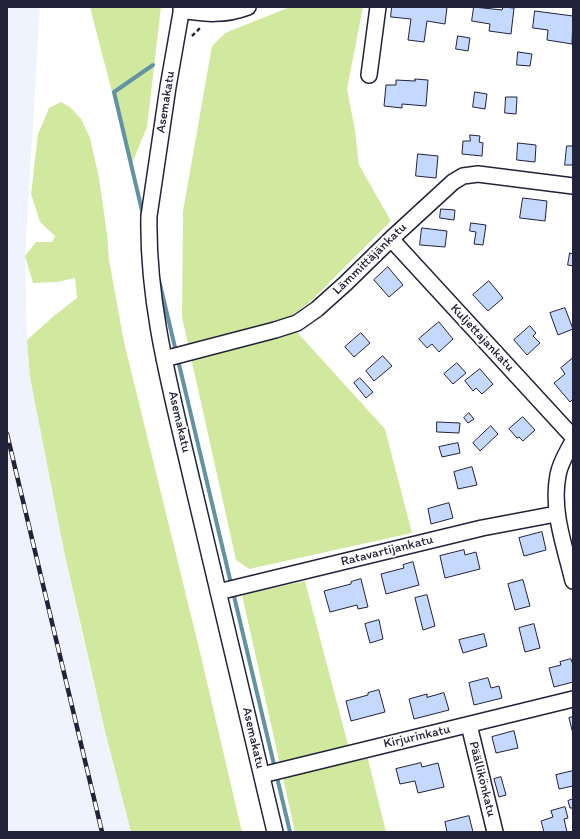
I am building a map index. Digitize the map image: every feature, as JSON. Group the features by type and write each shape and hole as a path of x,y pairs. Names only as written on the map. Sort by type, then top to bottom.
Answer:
{"street":[{"path":"182,9 211,14 227,13 248,7"},
{"path":"369,75 378,7"},
{"name":"Asemakatu","path":"182,9 168,87 149,216 149,238 156,318 164,359 275,832"},
{"name":"Lämmittäjänkatu","path":"164,359 275,330 297,322 317,309 346,283 390,239 453,182 464,176 478,174 573,186"},
{"name":"Kuljettajankatu","path":"390,239 573,437"},
{"path":"573,442 564,457 558,474 556,495 556,514 573,581"},
{"name":"Ratavartijankatu","path":"218,592 482,528 556,514"},
{"name":"Kirjurinkatu","path":"262,775 573,699"},
{"name":"Päällikönkatu","path":"469,725 495,832"}],"path":[{"path":"189,41 200,28 210,22 211,14"}],"shaded area":[{"path":"7,7 40,7 25,256 27,340 30,377 64,551 83,638 131,832 7,832"}],"green space":[{"path":"90,7 161,7 147,127 131,166"},
{"path":"290,7 363,7 347,89 355,130 359,165 391,221 311,301 286,320 385,429 412,533 249,569 236,560 182,317 183,211 212,46 225,33"},
{"path":"61,102 70,107 81,119 90,138 99,178 109,260 124,342 199,648 242,832 131,832 105,731 64,551 30,377 27,340 77,298 75,278 57,282 33,283 25,256 36,242 52,242 55,236 40,222 31,194 38,134 49,108"},
{"path":"305,581 352,760 368,759 386,832 295,832 242,595"}],"building":[{"path":"392,7 447,7 445,24 427,21 424,42 408,40 411,19 391,17"},
{"path":"474,7 502,10 503,7 514,8 511,34 489,31 490,24 472,21"},
{"path":"535,11 573,16 572,44 547,40 548,30 533,28"},
{"path":"458,36 470,38 468,51 456,49"},
{"path":"518,52 532,54 530,66 517,65"},
{"path":"415,79 428,80 426,106 402,104 402,108 384,106 386,85 396,85 396,80 415,81"},
{"path":"475,92 487,94 485,109 473,107"},
{"path":"506,97 517,97 516,114 505,113"},
{"path":"470,135 480,136 479,142 483,143 482,156 462,154 463,141 470,141"},
{"path":"518,143 536,145 535,162 517,160"},
{"path":"567,146 573,146 573,165 565,165"},
{"path":"418,154 438,156 436,178 416,176"},
{"path":"523,198 547,201 545,221 520,218"},
{"path":"441,209 455,210 454,220 440,218"},
{"path":"471,223 486,225 483,245 474,244 476,232 470,231"},
{"path":"422,228 447,231 445,247 420,245"},
{"path":"570,253 573,254 573,266 568,265"},
{"path":"388,267 403,285 389,297 374,280"},
{"path":"489,281 503,298 488,311 473,295"},
{"path":"565,308 573,329 558,335 550,313"},
{"path":"439,322 453,339 439,352 432,344 427,348 419,339"},
{"path":"530,326 536,333 533,336 540,343 527,355 514,340"},
{"path":"361,333 370,343 354,357 345,347"},
{"path":"383,356 392,366 374,381 366,371"},
{"path":"573,358 573,399 570,402 554,383 565,374 561,368"},
{"path":"457,363 466,373 453,384 444,374"},
{"path":"480,369 493,384 482,394 476,388 473,391 465,381"},
{"path":"360,378 373,392 366,398 354,383"},
{"path":"469,413 474,419 468,423 464,418"},
{"path":"523,417 535,430 523,441 519,437 517,438 509,429"},
{"path":"437,422 460,423 459,433 437,432"},
{"path":"491,426 498,434 480,451 473,443"},
{"path":"458,443 460,453 442,457 439,447"},
{"path":"472,467 477,485 458,489 454,472"},
{"path":"449,503 453,518 431,524 428,509"},
{"path":"542,532 546,550 524,556 519,538"},
{"path":"464,550 465,555 476,552 480,569 445,578 440,556"},
{"path":"413,562 419,585 386,594 381,574 404,568 403,565"},
{"path":"361,579 368,607 358,609 357,605 330,612 324,591 351,584 351,582"},
{"path":"523,580 530,606 515,610 508,584"},
{"path":"427,595 435,626 423,630 415,598"},
{"path":"379,620 383,639 370,643 365,624"},
{"path":"534,624 540,648 525,652 519,628"},
{"path":"484,634 487,646 463,653 459,640"},
{"path":"571,659 573,665 573,682 554,687 549,668 561,665 560,662"},
{"path":"488,678 491,688 499,686 502,698 474,705 469,683"},
{"path":"379,690 385,712 351,721 346,701 368,695 368,693"},
{"path":"444,693 449,710 414,719 409,699 427,694 427,697"},
{"path":"573,717 573,734 569,718"},
{"path":"514,731 518,748 496,753 492,737"},
{"path":"421,763 422,767 438,763 444,787 418,793 415,781 400,784 396,769"},
{"path":"573,771 573,786 559,789 556,775"},
{"path":"501,777 506,795 499,797 494,779"},
{"path":"573,799 573,808 570,808 568,801"},
{"path":"565,807 568,818 564,819 567,832 544,832 541,821 553,817 551,811"},
{"path":"469,816 473,832 447,832 445,822"}],"waterway":[{"path":"143,215 114,92 153,65"},
{"path":"159,280 290,832"}],"railway":[{"path":"7,434 102,832"}]}
